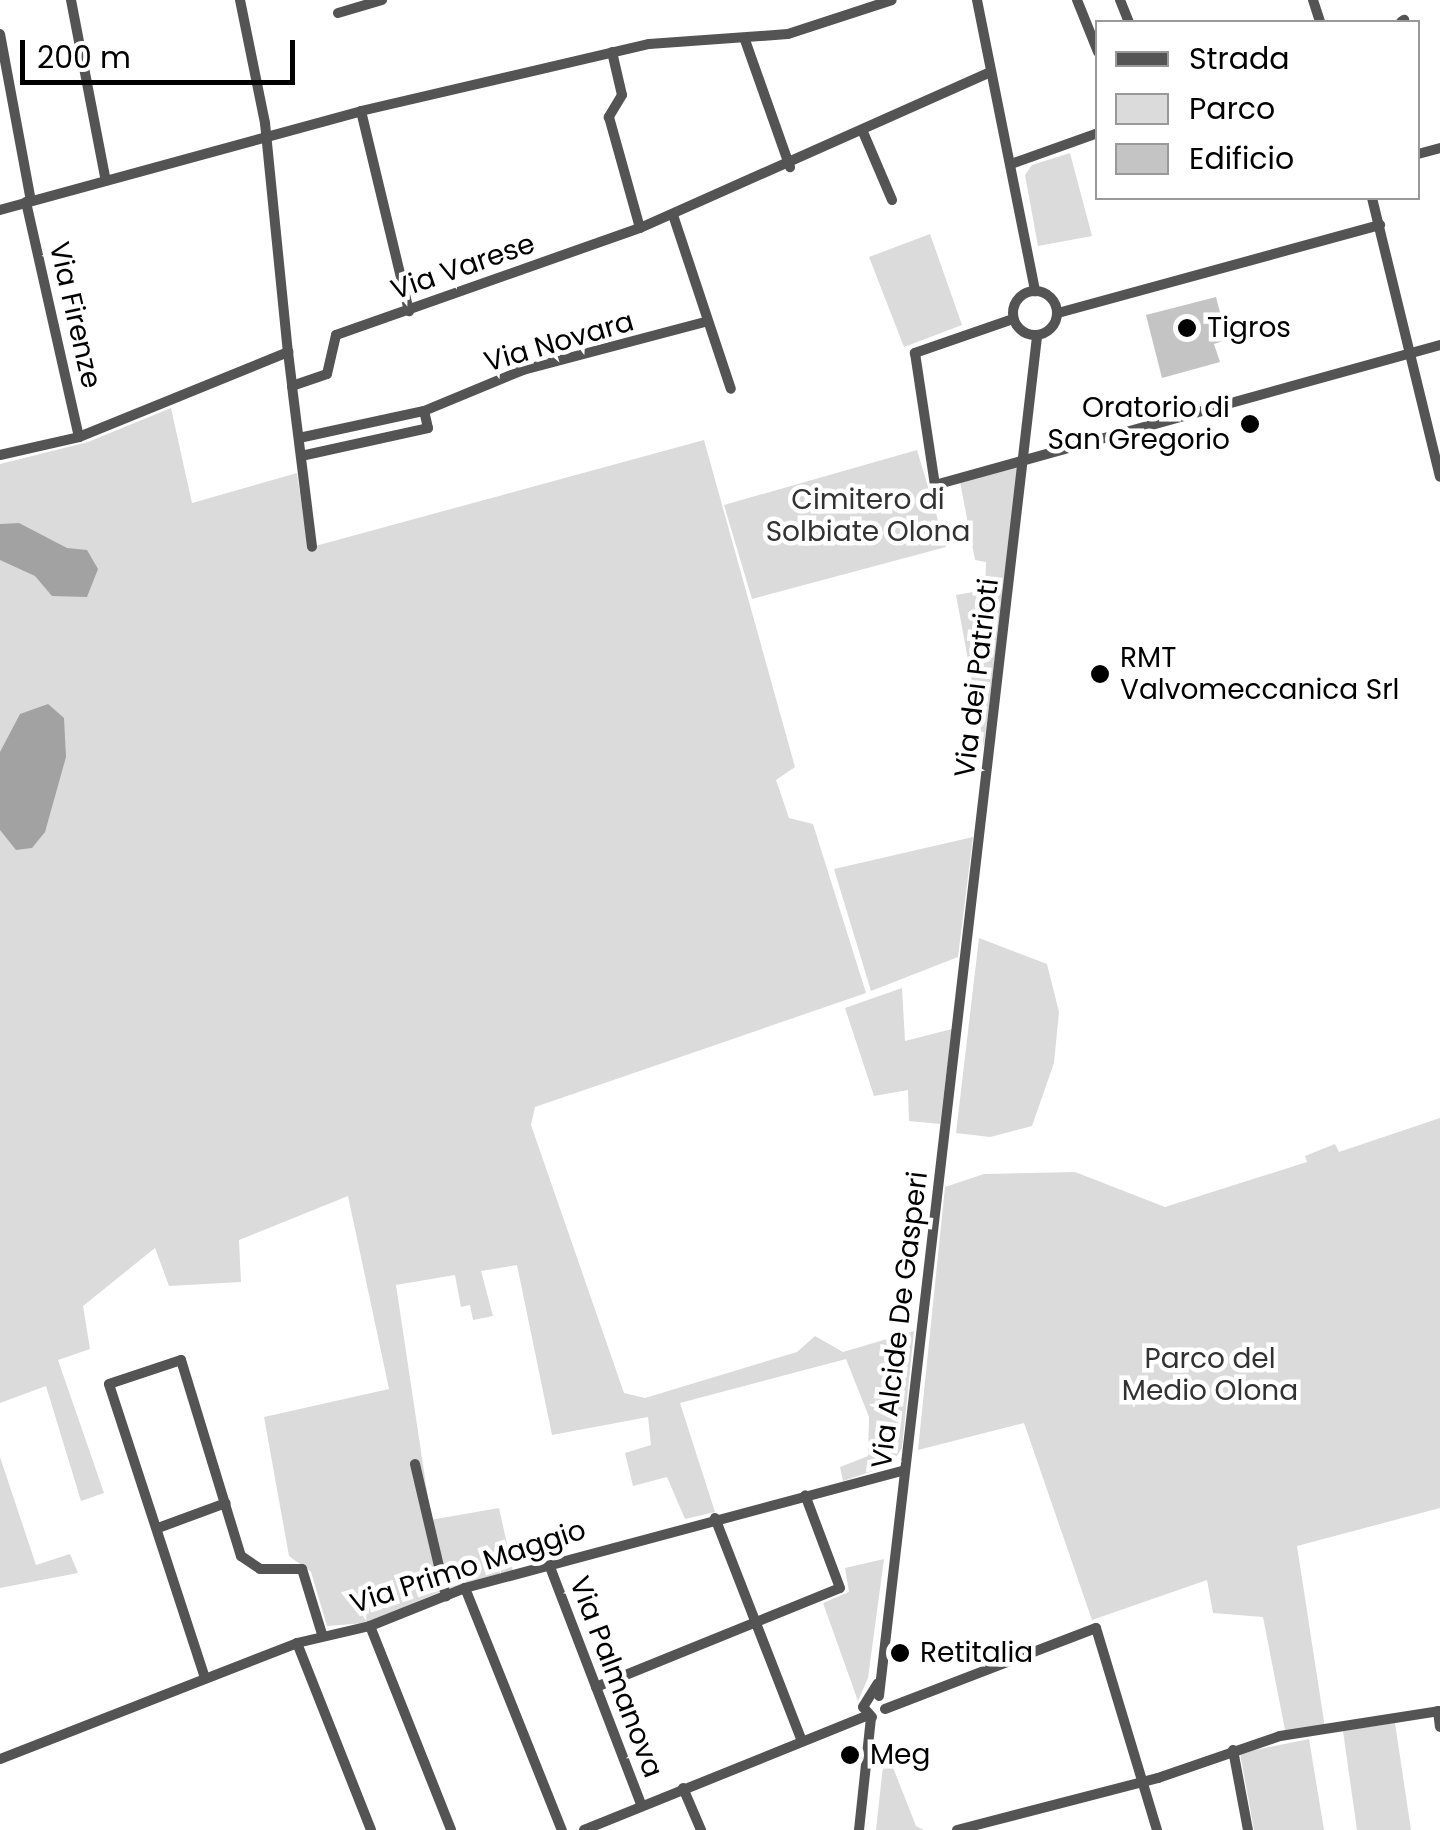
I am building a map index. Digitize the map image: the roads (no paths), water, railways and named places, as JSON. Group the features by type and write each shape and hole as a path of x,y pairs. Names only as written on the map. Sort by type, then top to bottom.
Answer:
{"street":[{"path":"70,0 106,181"},
{"path":"240,0 262,136 312,548"},
{"path":"338,13 382,0"},
{"path":"0,210 361,111 612,52 746,40 892,0"},
{"path":"977,0 1034,291"},
{"path":"1091,0 1078,2 1095,44"},
{"name":"Via Firenze","path":"0,34 29,202 79,437"},
{"path":"746,40 790,166"},
{"path":"612,52 622,96 609,116 640,228"},
{"name":"Via Varese","path":"292,386 330,372 332,338 673,215 790,166 991,72"},
{"path":"361,111 409,310"},
{"path":"863,132 892,200"},
{"path":"1011,164 1095,134"},
{"path":"1373,200 1440,477"},
{"path":"673,215 731,389"},
{"path":"1013,319 1036,336 1074,304 1380,225"},
{"path":"1013,319 1015,302 1034,291 1074,304"},
{"path":"1051,297 1058,314"},
{"path":"1013,319 915,353 936,485 1026,457 1440,346"},
{"name":"Via Novara","path":"299,438 424,411 523,370 708,321"},
{"name":"Via dei Patrioti","path":"966,965 1026,457 1036,336"},
{"path":"0,455 79,437 288,352"},
{"name":"Via Novara","path":"301,456 428,428 424,411"},
{"name":"Via Alcide De Gasperi","path":"859,1830 966,965"},
{"path":"205,1678 110,1384 180,1360 248,1564 290,1565 308,1578 322,1634"},
{"path":"416,1464 446,1596"},
{"name":"Via Primo Maggio","path":"0,1759 322,1634 370,1626 465,1588 904,1470"},
{"path":"596,1687 840,1588 806,1495"},
{"path":"158,1528 226,1503"},
{"path":"715,1518 801,1738"},
{"name":"Via Palmanova","path":"550,1566 641,1804"},
{"path":"465,1588 562,1830"},
{"path":"370,1626 451,1830"},
{"path":"584,1830 875,1707 1086,1628 1104,1635 1139,1782 1157,1830"},
{"path":"298,1643 371,1830"},
{"path":"957,1830 1139,1782 1233,1750 1439,1711 1440,1727"},
{"path":"1233,1750 1248,1830"},
{"path":"683,1788 701,1830"}],"place":[{"name":"Tigros","path":"1187,328"},
{"name":"Oratorio di San Gregorio","path":"1250,424"},
{"name":"RMT Valvomeccanica Srl","path":"1100,674"},
{"name":"Retitalia","path":"900,1653"},
{"name":"Meg","path":"850,1755"}],"park label":[{"name":"Cimitero di Solbiate Olona","path":"868,516"},
{"name":"Parco del Medio Olona","path":"1210,1375"}]}
